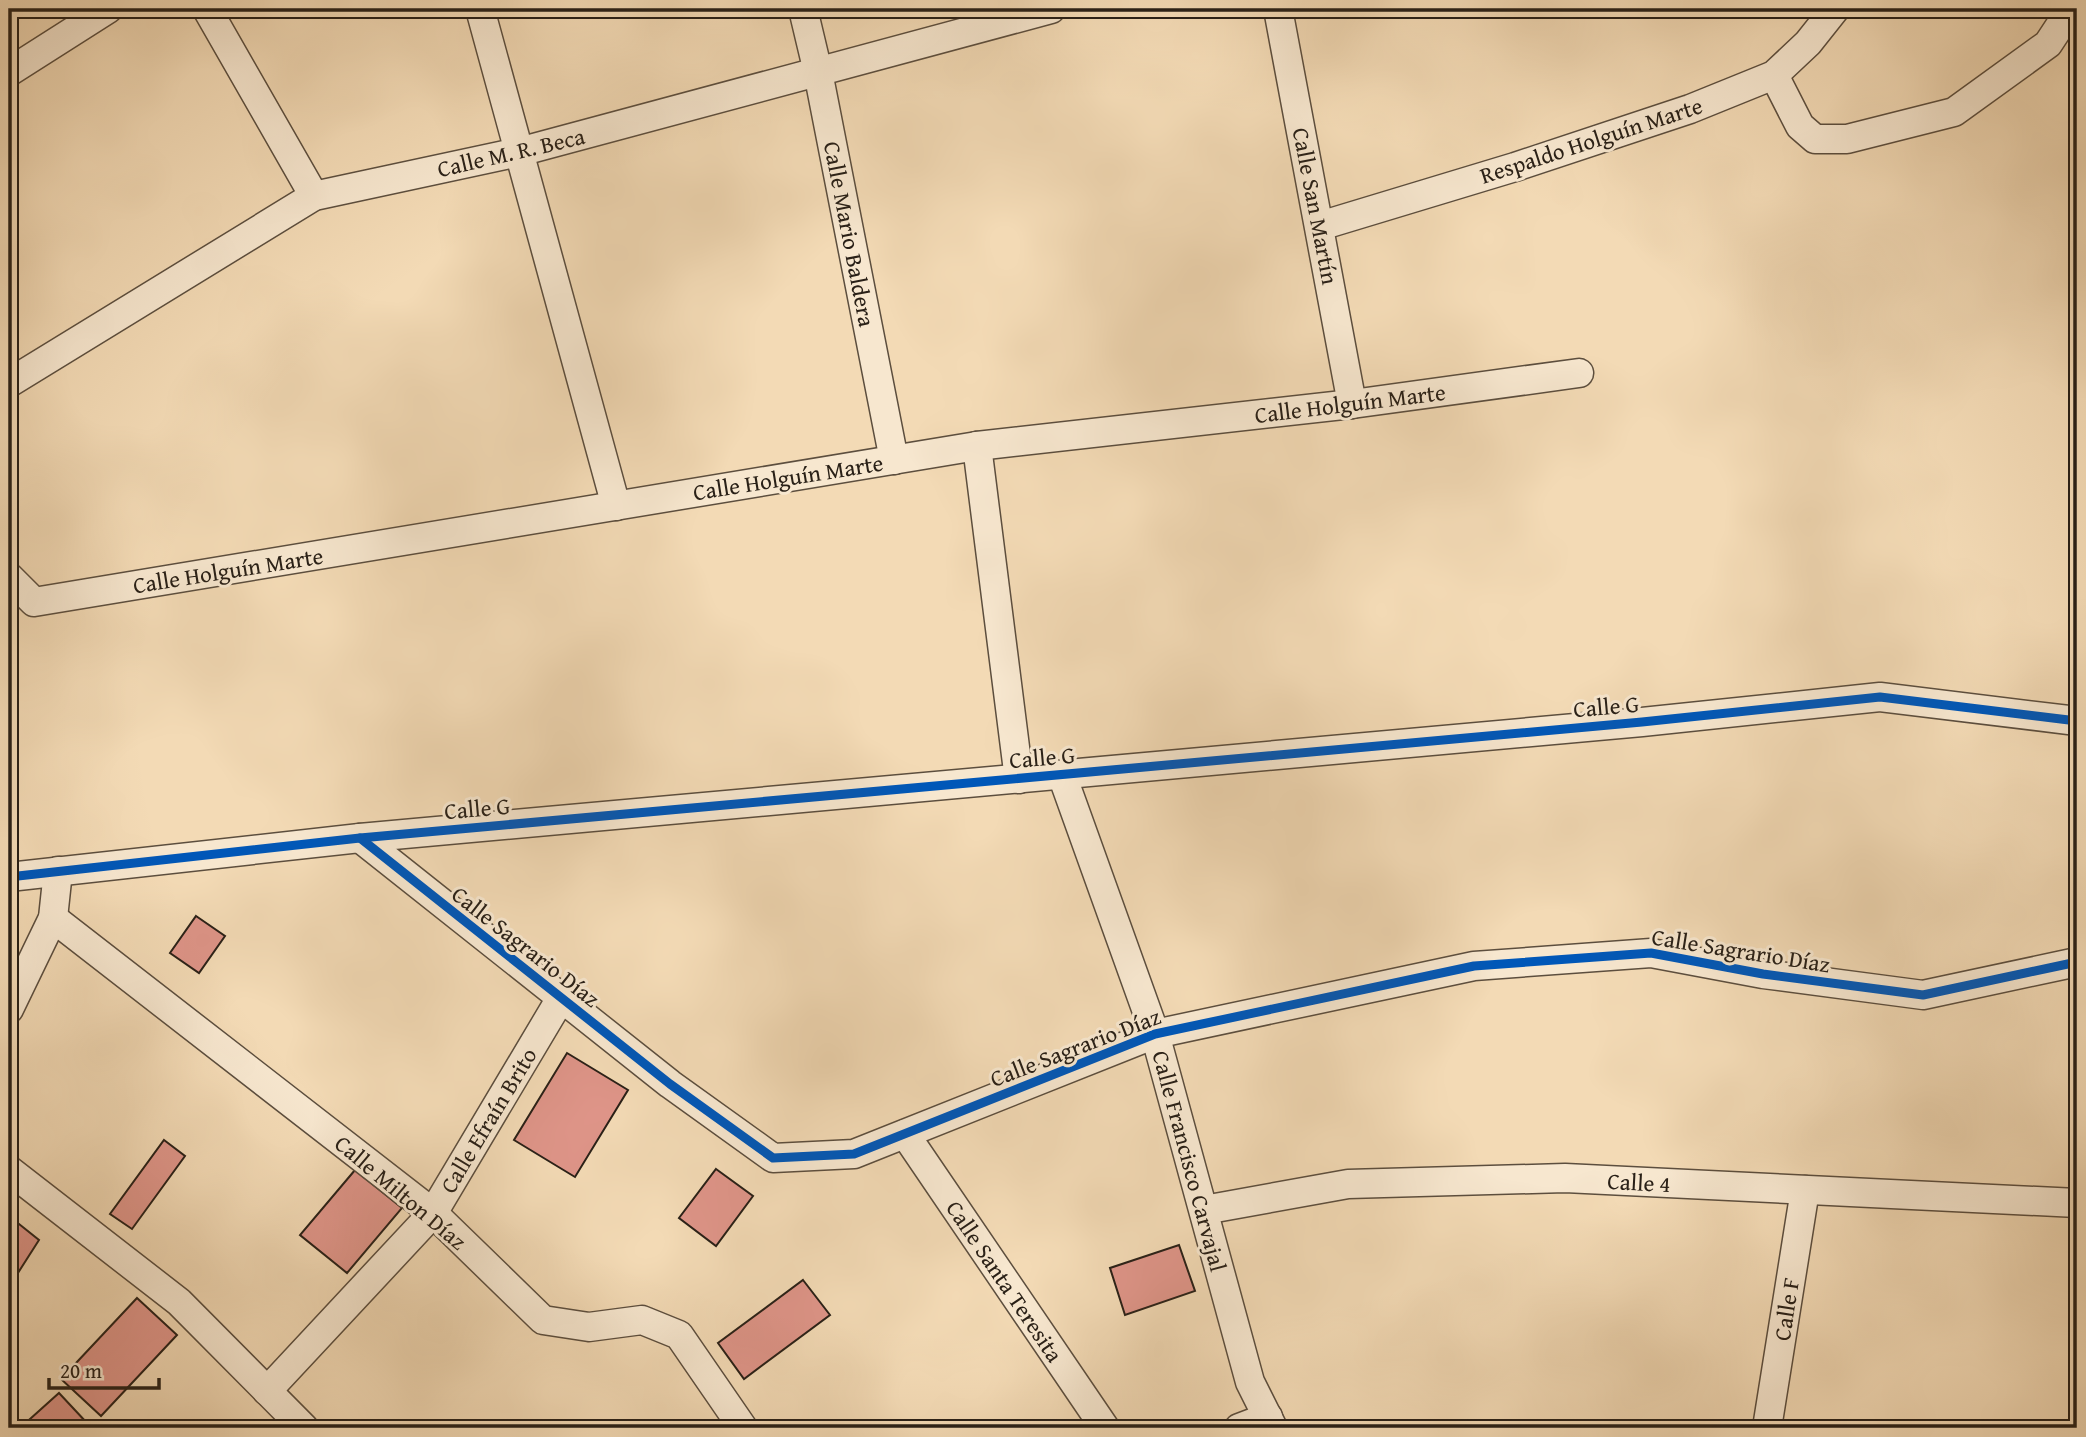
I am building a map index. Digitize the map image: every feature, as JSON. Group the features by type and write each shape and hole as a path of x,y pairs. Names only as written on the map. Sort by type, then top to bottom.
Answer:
{"street":[{"path":"9,72 108,9"},
{"path":"207,9 314,196"},
{"path":"480,9 616,506"},
{"name":"Calle Mario Baldera","path":"803,9 818,72 894,460"},
{"name":"Calle M. R. Beca","path":"9,383 314,196 520,152 1051,9"},
{"name":"Calle San Martín","path":"1278,9 1352,404"},
{"name":"Respaldo Holguín Marte","path":"1320,226 1515,167 1690,109 1774,75 1808,43 1835,9"},
{"path":"1774,75 1800,126 1807,133 1815,139 1847,139 1954,112 2048,44 2071,9"},
{"name":"Calle Holguín Marte","path":"9,577 34,601 977,446 1352,404 1579,373"},
{"path":"977,446 1018,779"},
{"name":"Calle G","path":"9,877 360,838 1642,722 1880,696 2077,721"},
{"name":"Calle Francisco Carvajal","path":"1062,775 1155,1034 1250,1382 1270,1423"},
{"name":"Calle Sagrario Díaz","path":"360,838 670,1084 773,1158 854,1154 1155,1034 1474,966 1651,953 1763,974 1923,995 2077,962"},
{"path":"9,1009 53,918 58,871"},
{"name":"Calle Milton Díaz","path":"53,918 433,1213 543,1320 589,1327 642,1320 678,1335 743,1428"},
{"name":"Calle Efraín Brito","path":"267,1391 433,1213 561,998"},
{"name":"Calle Santa Teresita","path":"905,1134 1105,1428"},
{"path":"9,1170 179,1303 304,1428"},
{"name":"Calle 4","path":"1203,1210 1348,1184 1565,1178 2077,1203"},
{"name":"Calle F","path":"1767,1428 1805,1190"},
{"path":"1239,1428 1270,1423"}],"building":[{"path":"196,916 225,936 199,973 170,953"},
{"path":"567,1053 628,1090 575,1177 514,1140"},
{"path":"164,1140 185,1156 132,1229 110,1214"},
{"path":"716,1169 753,1196 716,1246 679,1218"},
{"path":"355,1170 402,1208 347,1273 300,1235"},
{"path":"9,1216 39,1240 9,1287"},
{"path":"1179,1245 1195,1291 1125,1315 1110,1268"},
{"path":"803,1280 830,1315 744,1379 718,1343"},
{"path":"137,1298 177,1335 101,1416 61,1379"},
{"path":"59,1393 87,1423 81,1428 20,1428"}],"cycle path":[{"path":"9,877 360,838 1642,722 1880,697 2077,721"},
{"path":"360,838 670,1084 773,1158 854,1154 1155,1034 1474,966 1651,953 1763,974 1923,995 2077,962"}]}
